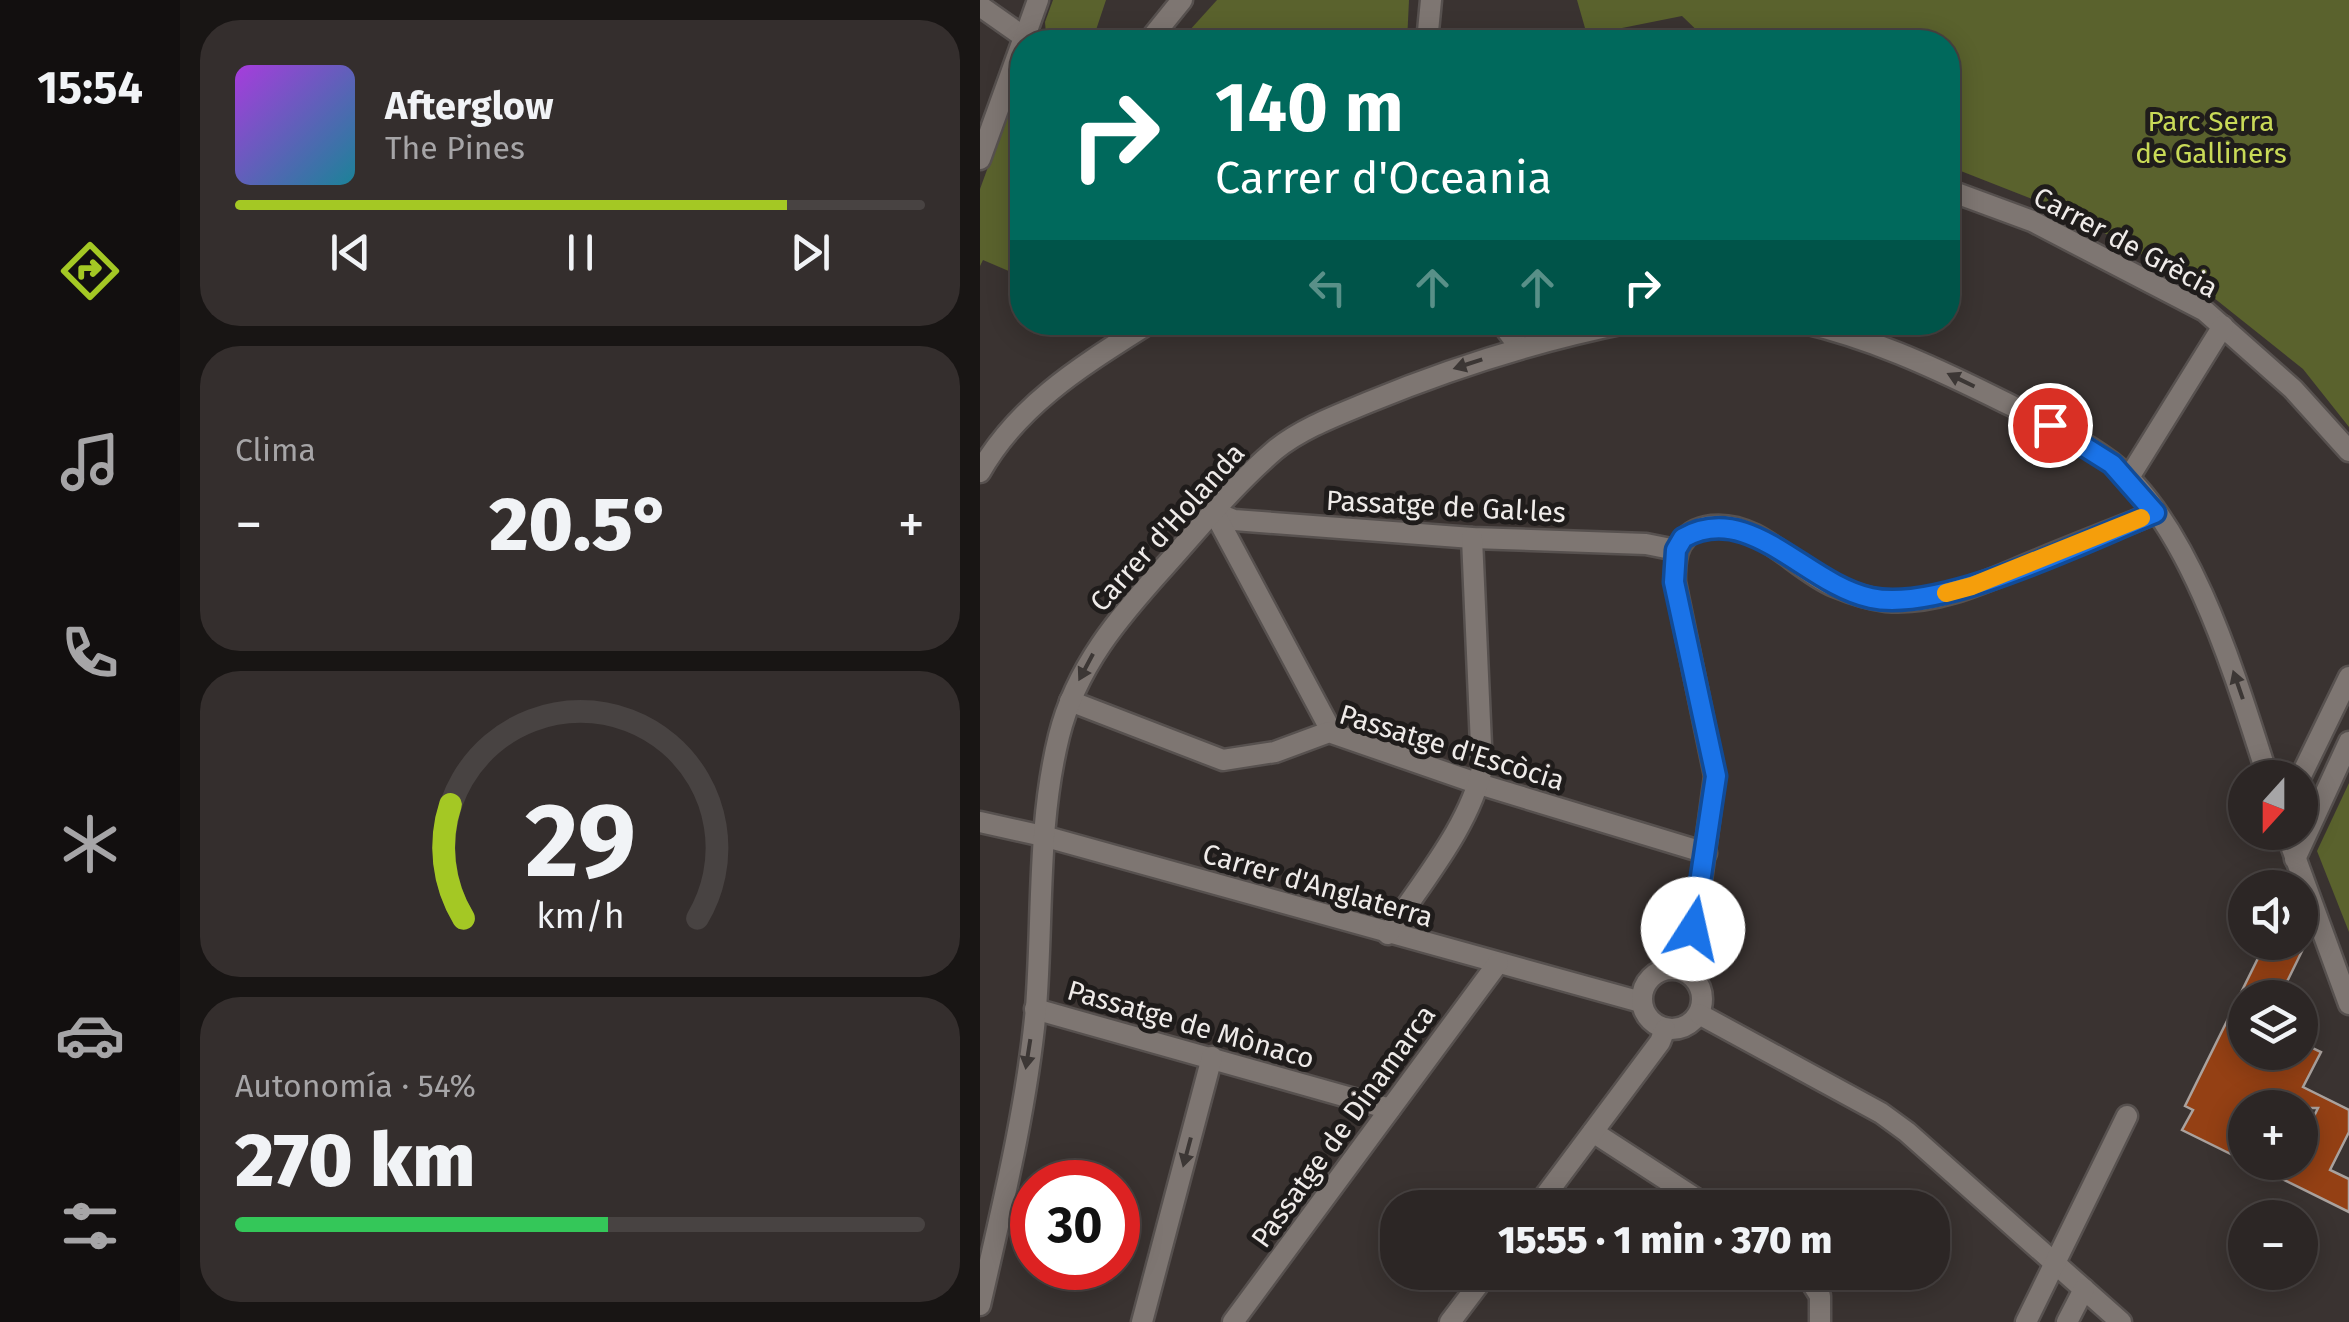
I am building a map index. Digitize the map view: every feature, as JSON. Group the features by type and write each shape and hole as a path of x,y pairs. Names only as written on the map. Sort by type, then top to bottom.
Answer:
{"street":[{"path":"1029,30 1038,0"},
{"path":"1158,30 1182,0"},
{"path":"1428,30 1431,0"},
{"path":"980,6 1010,30"},
{"path":"980,160 1010,81"},
{"name":"Carrer de Grècia","path":"1960,194 2032,221 2170,291 2223,326 2293,390 2349,451"},
{"path":"2128,478 2223,326"},
{"path":"980,472 994,446 1041,396 1132,335"},
{"path":"1510,335 1520,348"},
{"name":"Carrer d'Holanda","path":"980,1305 1012,1155 1036,1009 1043,836 1058,737 1070,701 1100,643 1214,512 1278,448 1324,420 1460,366 1575,335"},
{"path":"1850,335 1918,359 2077,439 2128,478 2172,537 2209,610 2262,760"},
{"path":"1214,512 1329,732"},
{"name":"Passatge de Gal·les","path":"1214,512 1234,520 1472,538 1646,544 1676,550"},
{"path":"1684,971 1716,776 1674,582 1676,550 1683,538 1712,526 1728,528 1764,540 1828,584 1888,601 1972,586 2155,513"},
{"path":"1388,934 1470,808 1479,784 1482,768 1472,538"},
{"path":"2309,760 2349,677"},
{"name":"Passatge d'Escòcia","path":"1070,701 1223,760 1275,752 1329,732 1479,784 1706,853"},
{"path":"2295,859 2349,742"},
{"name":"Carrer d'Anglaterra","path":"980,822 1043,836 1641,1002"},
{"path":"2292,850 2349,1004"},
{"name":"Passatge de Dinamarca","path":"1233,1322 1498,963"},
{"path":"1672,969 1684,971 1702,994 1698,1014 1684,1027 1665,1029 1648,1019 1641,1002 1643,989 1649,979 1672,969"},
{"name":"Passatge de Mònaco","path":"1036,1009 1390,1109"},
{"path":"1698,1014 1881,1113 2121,1322"},
{"path":"1550,1190 1660,1042 1665,1029"},
{"path":"1142,1322 1212,1058"},
{"path":"2026,1322 2126,1116"},
{"path":"1593,1132 1682,1190"},
{"path":"1450,1322 1474,1290"},
{"path":"1816,1290 1820,1296 1820,1322"},
{"path":"2067,1322 2084,1290"}],"green space":[{"path":"1053,0 1106,0 1096,30 1046,30"},
{"path":"1217,0 1409,0 1408,30 1190,30"},
{"name":"Parc Serra de Galliners","path":"1577,0 2349,0 2349,427 2303,369 2204,290 2073,215 1960,171 1960,30 1697,30 1682,16 1612,30 1586,30"},
{"path":"1010,107 1010,272 983,260 980,266 980,189"},
{"path":"2349,783 2349,932 2317,851"}],"building":[{"path":"2257,960 2298,960 2288,980 2247,980"},
{"path":"2228,1019 2228,1070 2312,1070 2303,1087 2309,1090 2228,1090 2228,1153 2182,1130 2193,1110 2185,1106"},
{"path":"2318,1094 2349,1110 2349,1132 2330,1170 2349,1179 2349,1212 2284,1180 2318,1180"}],"slow traffic":[{"path":"1946,593 2141,518"}],"route":[{"path":"1693,929 1716,776 1674,582 1676,550 1683,538 1712,526 1746,533 1764,540 1828,584 1888,601 1972,586 2155,513 2112,464 2050,425"}]}
